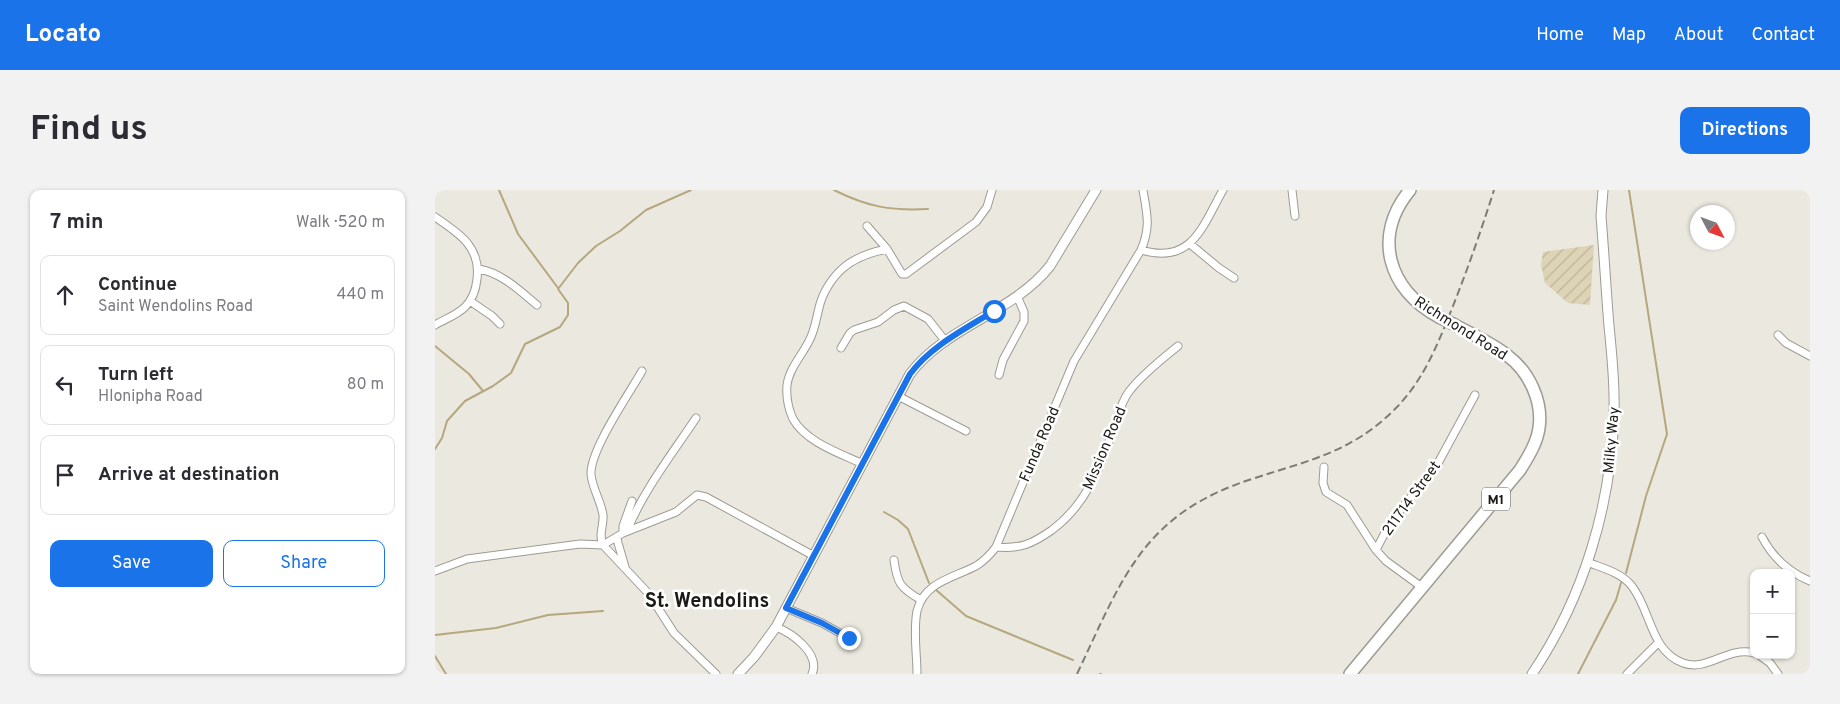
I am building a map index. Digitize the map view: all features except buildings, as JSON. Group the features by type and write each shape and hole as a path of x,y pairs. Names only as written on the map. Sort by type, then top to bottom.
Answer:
{"highway":[{"name":"Richmond Road","path":"1350,674 1520,470 1533,447 1539,428 1537,399 1528,379 1519,366 1508,355 1424,309 1409,296 1398,280 1391,263 1389,231 1399,204 1410,190"}],"street":[{"path":"867,226 887,249 903,274 909,272 976,222 987,207 991,190"},
{"path":"738,674 754,657 776,627 917,364 946,342 1037,282 1050,266 1096,190"},
{"name":"Funda Road","path":"921,600 931,587 977,565 996,547 1074,361 1141,250 1148,232 1143,190"},
{"path":"1141,250 1153,253 1170,253 1190,244 1223,190"},
{"path":"1292,190 1295,216"},
{"name":"Milky Way","path":"1532,674 1568,611 1587,562 1603,504 1612,443 1614,413 1613,374 1601,216 1603,190"},
{"path":"435,217 468,243 477,260 479,269 477,285 470,301 457,313 435,325"},
{"path":"1190,244 1234,278"},
{"path":"863,464 806,434 798,426 788,408 789,379 810,340 822,298 833,279 842,269 862,257 887,249"},
{"path":"479,269 498,275 537,306"},
{"path":"999,375 1003,360 1024,321 1024,312 1017,296"},
{"path":"470,301 500,324"},
{"path":"841,348 854,330 878,322 894,310 904,306 928,319 946,342"},
{"path":"1778,335 1786,343 1810,356"},
{"name":"Mission Road","path":"996,547 1011,548 1033,543 1071,514 1080,503 1097,473 1129,391 1178,346"},
{"path":"642,371 598,446 591,466 594,488 603,512 600,536 603,545 654,601 675,633 715,674"},
{"name":"211714 Street","path":"1377,550 1389,523 1437,465 1475,395"},
{"path":"899,396 966,431"},
{"path":"625,567 618,543 664,465 696,418"},
{"path":"1324,467 1323,483 1326,492 1347,505 1377,550 1391,566 1423,588"},
{"path":"435,571 467,560 580,544 603,545 623,534 676,512 695,496 700,496 814,556"},
{"path":"623,534 623,526 632,502"},
{"path":"1762,538 1770,553 1776,559 1795,575 1810,581"},
{"path":"893,560 898,581 906,591 921,600 915,620 917,674"},
{"path":"1587,562 1614,572 1631,585 1659,642 1674,659 1693,665 1701,665 1736,652 1750,653"},
{"path":"786,608 822,623 849,638"},
{"path":"776,627 790,633 809,653 813,662 814,669 812,674"},
{"path":"1627,674 1659,642"},
{"path":"1765,659 1770,662 1778,674"}],"shaded area":[{"path":"1594,245 1590,305 1568,303 1545,283 1541,265 1543,252"}],"waterway":[{"path":"499,190 518,234 558,288"},
{"path":"435,449 442,438 447,421 465,401 493,386 511,373 525,344 560,327 568,315 568,303 558,289 578,263 596,246 620,231 646,210 691,190"},
{"path":"834,190 880,207 928,209"},
{"path":"1626,573 1646,496 1667,434 1629,190"},
{"path":"435,346 469,374 483,391"},
{"path":"884,512 898,520 908,529 929,583"},
{"path":"1578,674 1616,600 1621,583"},
{"path":"935,589 966,616 1073,660"},
{"path":"435,635 496,628 548,615 603,611"},
{"path":"435,656 446,674"}],"railway":[{"path":"1077,674 1108,607 1124,579 1141,553 1162,530 1186,510 1217,492 1312,460 1346,445 1379,424 1405,398 1428,363 1440,337 1457,296 1494,190"}],"district":[{"name":"St. Wendolins","path":"707,600"}],"route":[{"path":"849,638 810,617 786,608 917,364 939,346 994,311"}]}
